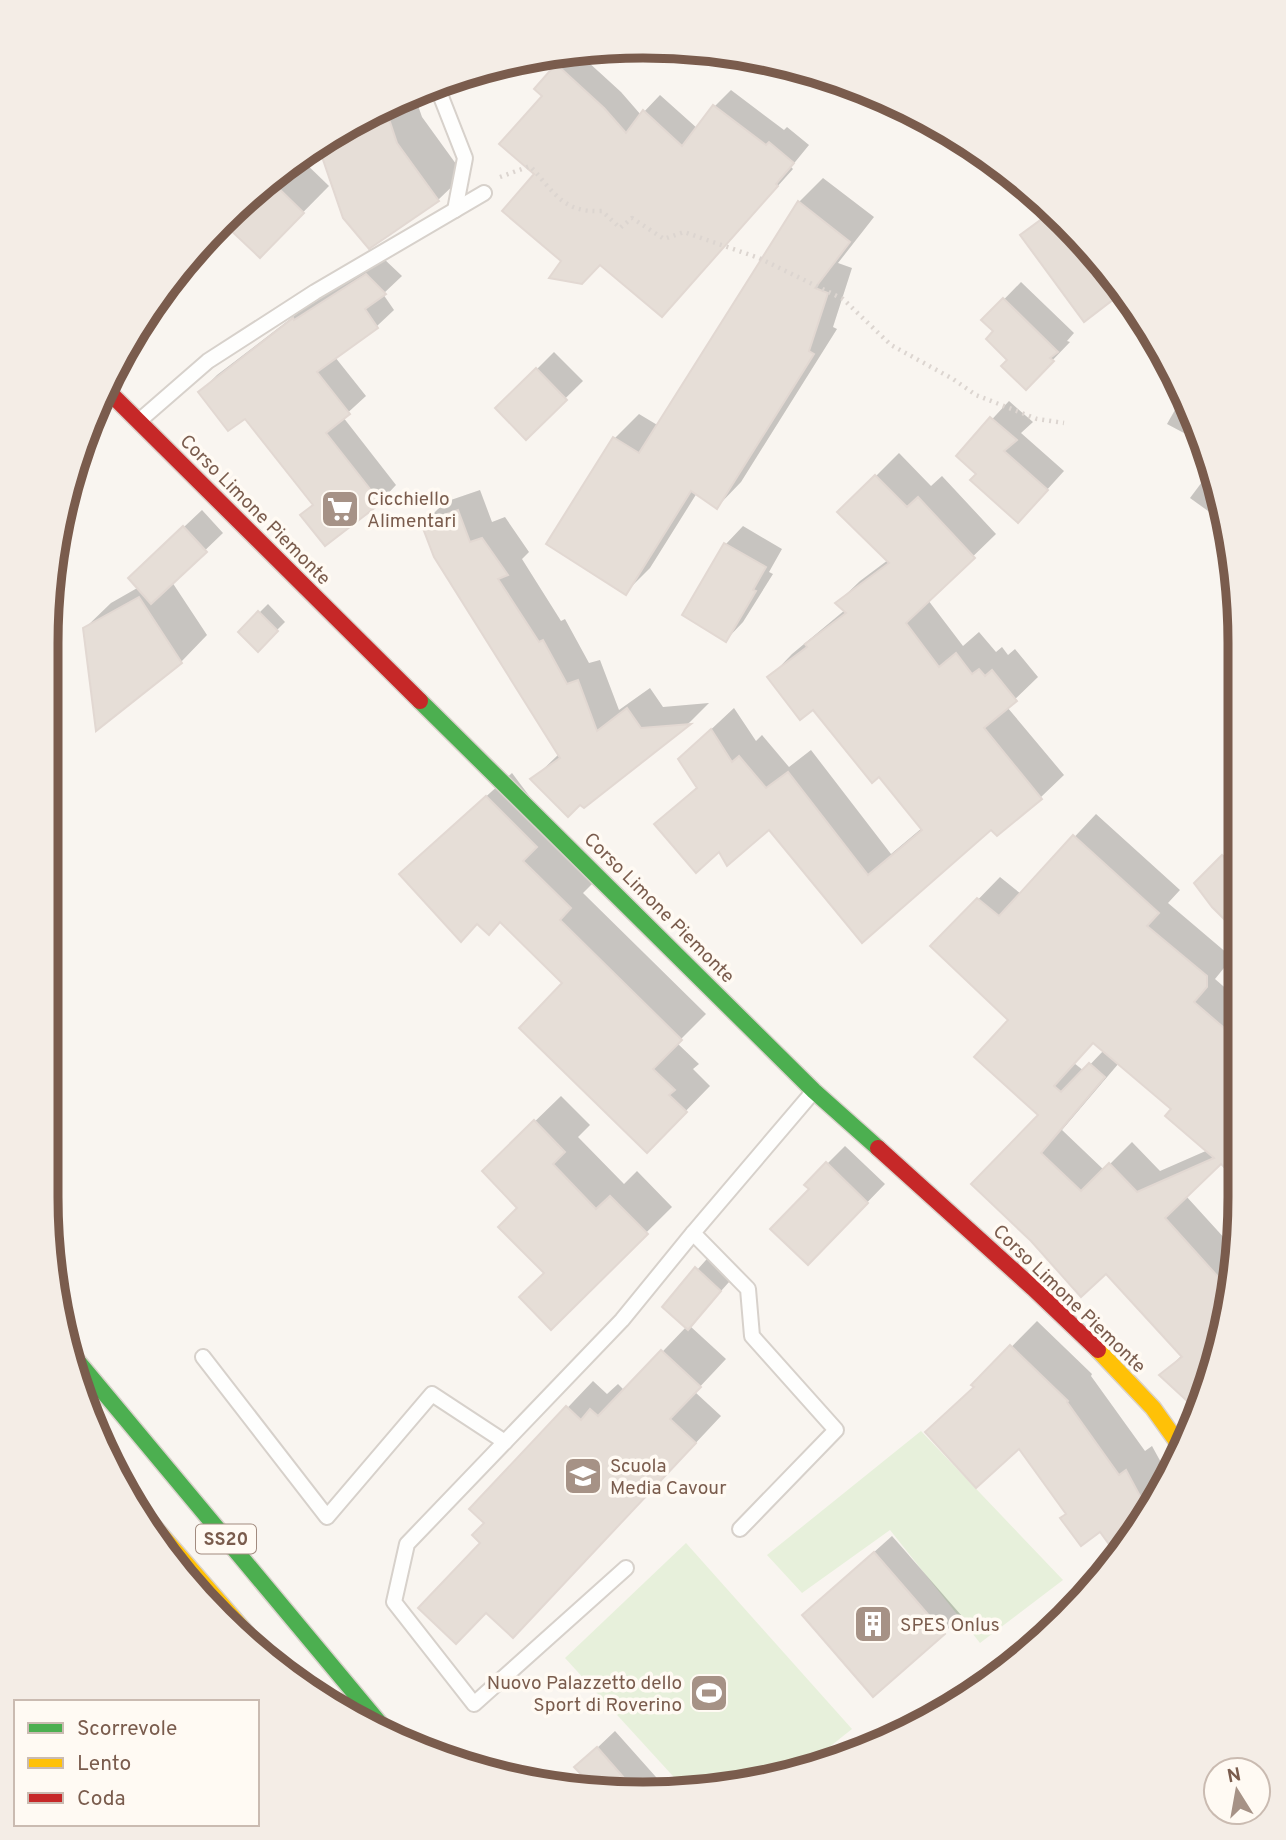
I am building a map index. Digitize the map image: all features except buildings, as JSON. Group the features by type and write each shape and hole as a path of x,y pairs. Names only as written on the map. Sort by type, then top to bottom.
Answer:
{"main road":[{"name":"Corso Limone Piemonte","path":"113,396 814,1091 1086,1339 1153,1408 1176,1440"},
{"name":"SS20","path":"84,1369 374,1717"}],"lane":[{"path":"440,94 465,158 455,210"},
{"path":"138,421 208,361 315,292 484,192"},
{"path":"626,1567 474,1704 394,1602 407,1544 622,1320 814,1091"},
{"path":"693,1233 748,1289 752,1336 836,1430 740,1529"},
{"path":"203,1357 327,1517 432,1394 505,1442"}],"path":[{"path":"484,192 500,177 530,166 567,205 582,212 602,211 620,228 632,218 664,239 684,232 759,258 843,299 891,345 953,379 976,395 1037,419 1064,423"}],"green space":[{"path":"921,1431 1063,1580 980,1643 890,1530 802,1593 767,1555"},
{"name":"Nuovo Palazzetto dello Sport di Roverino","path":"686,1543 852,1729 820,1754 757,1771 678,1781 565,1658"}],"traffic: fast":[{"path":"420,701 814,1091 878,1148"},
{"path":"84,1369 374,1717"}],"traffic: slow":[{"path":"1098,1350 1153,1408 1176,1440"}],"traffic: jam":[{"path":"113,396 420,701"},
{"path":"878,1148 1098,1350"}],"place":[{"name":"Cicchiello Alimentari","path":"340,509"},
{"name":"Scuola Media Cavour","path":"583,1476"},
{"name":"SPES Onlus","path":"873,1624"},
{"name":"Nuovo Palazzetto dello Sport di Roverino","path":"709,1693"}]}
